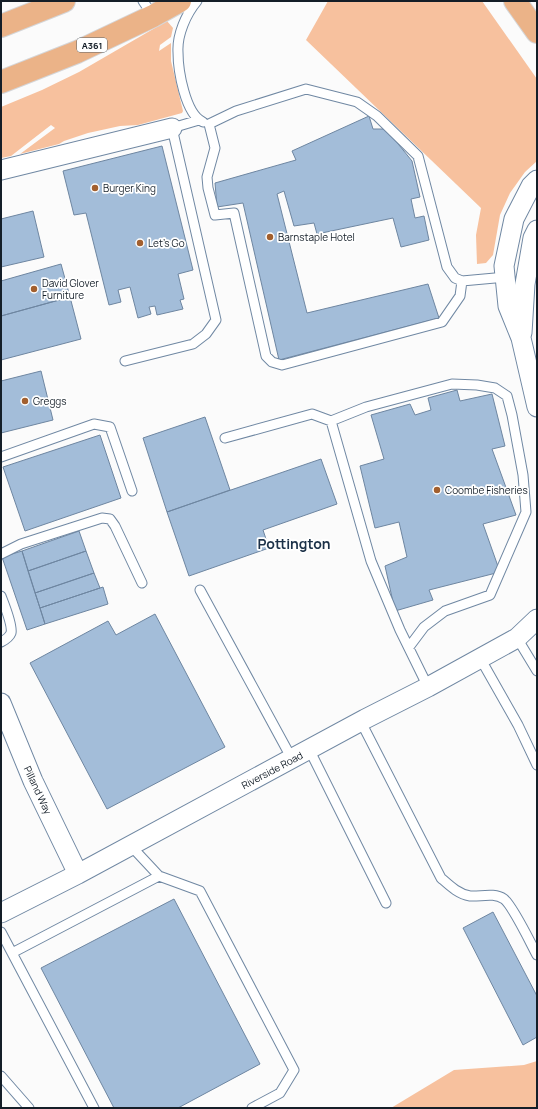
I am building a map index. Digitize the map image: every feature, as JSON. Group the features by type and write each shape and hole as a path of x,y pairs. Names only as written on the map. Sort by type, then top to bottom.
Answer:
{"main road":[{"path":"1,26 64,1"},
{"name":"A361","path":"4,83 77,52 148,8 180,1"},
{"path":"515,1 537,32"}],"street":[{"path":"1,170 172,128"},
{"path":"537,180 531,186 514,219 504,266 508,306 521,338 537,407"},
{"path":"521,338 525,284 533,238 537,230"},
{"name":"Riverside Road","path":"1,912 78,874 428,687 517,638 537,619"},
{"name":"Pilland Way","path":"1,704 33,781 78,874"}],"lane":[{"path":"197,1 187,17 181,34 178,52 182,84 190,107 199,120 209,124 236,111 306,89 357,102 377,116 418,156 447,267 455,278 462,281 506,277"},
{"path":"125,361 193,344 206,334 216,320 172,128 199,120"},
{"path":"209,124 215,148 207,177 208,188 216,215 234,213 266,356 272,362 282,365 442,322 460,296 462,281"},
{"path":"225,438 312,414 331,422 366,407 452,384 477,385 495,388 506,396 512,415 523,475 526,512 490,595 445,612 424,627 408,647"},
{"path":"331,422 371,561 408,647 428,687"},
{"path":"1,457 94,424 110,427 132,491"},
{"path":"1,554 21,544 102,518 110,519 115,526 142,583"},
{"path":"200,590 292,759"},
{"path":"1,596 10,621 11,632 8,638 1,642"},
{"path":"517,638 537,671"},
{"path":"480,658 518,724 537,765"},
{"path":"361,722 441,878 453,889 469,896 492,896 503,898 510,906 537,955"},
{"path":"309,750 386,903"},
{"path":"131,846 160,876 200,891 294,1070 280,1093 252,1108"},
{"path":"12,953 160,876"},
{"path":"1,932 94,1108"},
{"path":"1,1076 29,1108"}],"shaded area":[{"path":"328,1 482,1 537,79 537,161 525,172 510,193 500,215 493,255 486,263 477,264 476,235 481,208 306,40"},
{"path":"167,21 173,28 171,37 160,45 159,51 171,43 171,61 183,111 182,113 138,125 120,126 88,133 59,144 20,154 55,128 51,125 11,156 1,158 1,107 42,90 79,72"},
{"path":"537,1061 537,1108 391,1108 454,1070 524,1065"}],"building":[{"name":"Barnstaple Hotel","path":"369,116 373,129 386,129 412,161 420,197 411,199 415,218 424,216 429,240 401,247 393,218 317,234 314,223 294,226 284,191 277,194 307,313 428,284 439,318 279,360 243,203 217,207 215,183 296,160 292,151"},
{"name":"Let's Go","path":"162,146 193,270 178,274 184,299 180,300 183,309 157,315 155,306 149,307 151,314 138,318 130,287 118,290 121,302 109,305 86,213 74,215 63,171"},
{"path":"33,211 44,257 1,267 1,219"},
{"name":"David Glover Furniture","path":"61,264 70,297 1,316 1,281"},
{"path":"70,297 81,339 1,360 1,316"},
{"name":"Greggs","path":"41,371 53,420 1,433 1,381"},
{"name":"Coombe Fisheries","path":"457,390 460,401 492,394 505,446 492,449 516,515 483,524 500,572 429,590 433,600 395,611 385,566 407,557 399,522 375,528 360,466 384,459 371,415 410,404 415,415 431,410 428,398"},
{"path":"205,417 230,490 167,512 143,438"},
{"path":"100,435 121,498 25,531 3,467"},
{"path":"321,459 337,504 263,530 269,548 189,576 167,512"},
{"path":"79,531 86,551 28,571 22,551"},
{"path":"22,551 45,624 27,630 2,557"},
{"path":"86,551 94,573 35,593 28,571"},
{"path":"94,573 100,588 40,608 35,593"},
{"path":"103,587 108,604 45,624 40,608"},
{"path":"155,614 225,747 107,809 30,663 108,621 116,635"},
{"path":"174,899 260,1064 178,1108 114,1108 41,968"},
{"path":"493,912 537,996 537,1037 523,1045 463,928"}],"place":[{"name":"Burger King","path":"95,188"},
{"name":"Barnstaple Hotel","path":"270,237"},
{"name":"Let's Go","path":"140,243"},
{"name":"David Glover Furniture","path":"34,289"},
{"name":"Greggs","path":"25,401"},
{"name":"Coombe Fisheries","path":"437,490"}],"district":[{"name":"Pottington","path":"294,543"}]}
